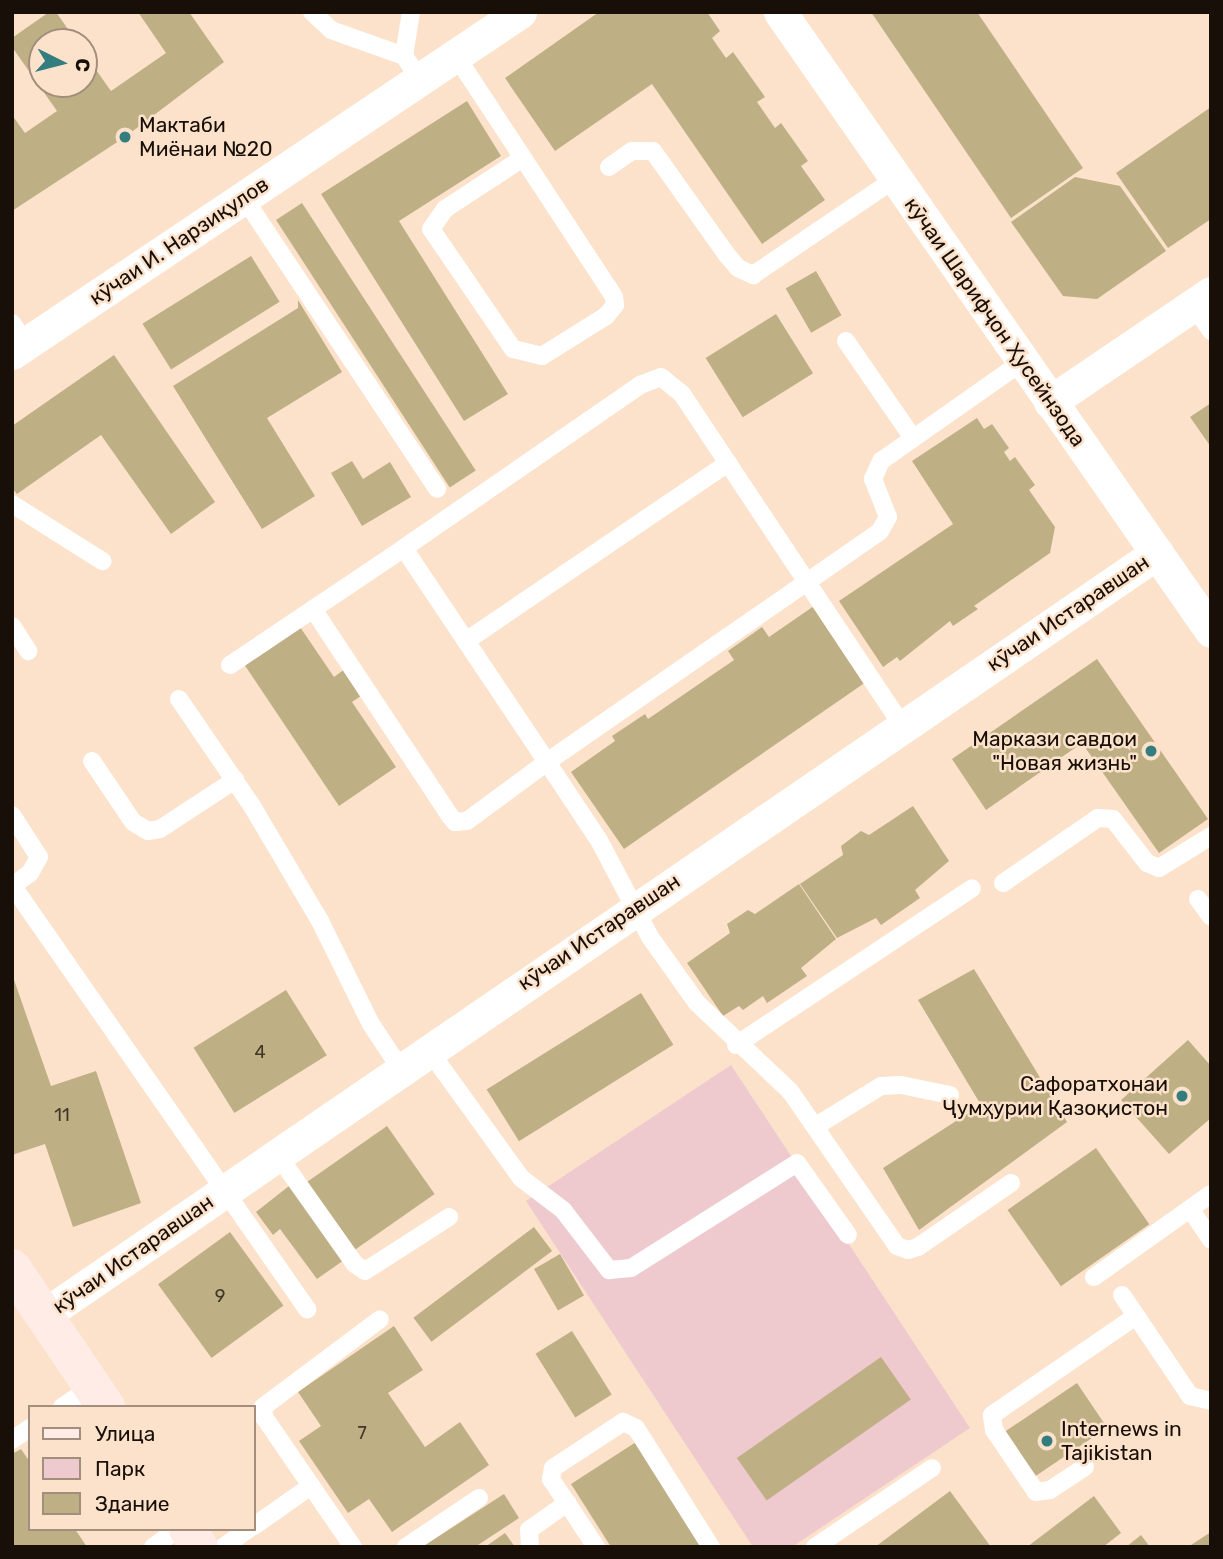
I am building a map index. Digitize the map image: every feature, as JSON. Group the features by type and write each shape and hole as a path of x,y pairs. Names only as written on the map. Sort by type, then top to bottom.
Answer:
{"street":[{"name":"кӯчаи И. Нарзиқулов","path":"17,340 244,198 412,68 456,56 520,12"},
{"name":"кӯчаи Шарифҷон Ҳусейнзода","path":"780,12 1211,631"},
{"path":"1051,402 1205,310"},
{"name":"кӯчаи Истаравшан","path":"44,1315 633,908 1157,553"},
{"path":"12,1268 44,1315 87,1400"},
{"path":"189,1531 199,1547"}],"lane":[{"path":"312,12 331,30 412,68 411,12"},
{"path":"456,56 523,158 609,289 615,305 606,317 542,356 513,349 431,229 445,209 523,158"},
{"path":"609,167 632,151 653,151 727,255 738,268 753,275 895,179"},
{"path":"244,198 437,489"},
{"path":"846,341 913,438"},
{"path":"313,609 455,822 467,821 887,524 887,510 874,487 875,469 913,438 1022,362"},
{"path":"230,664 640,385 661,377 675,385 902,725"},
{"path":"466,641 728,463"},
{"path":"12,505 102,561"},
{"path":"404,548 600,842 633,908 697,1003 736,1045 790,1091 902,1250 918,1247 1011,1183"},
{"path":"12,626 28,651"},
{"path":"179,699 235,780 320,921 371,1024 400,1068"},
{"path":"92,761 133,822 148,831 160,829 235,780"},
{"path":"12,815 39,857 30,873 13,886 307,1309"},
{"path":"1003,883 1098,818 1113,820 1147,863 1159,868 1211,836"},
{"path":"736,1045 972,888"},
{"path":"1198,898 1211,917"},
{"path":"429,1049 521,1178 563,1210 609,1270 631,1268 797,1163 848,1235"},
{"path":"816,1126 881,1086 901,1085 950,1095"},
{"path":"277,1154 355,1264 365,1271 449,1217"},
{"path":"1094,1277 1211,1194"},
{"path":"1191,1210 1211,1240"},
{"path":"1122,1295 1190,1396 1197,1401 1211,1401"},
{"path":"1085,1467 1050,1490 1037,1492 994,1430 992,1415 1136,1316"},
{"path":"353,1547 264,1418 263,1407 380,1319"},
{"path":"596,1547 551,1479 553,1468 617,1424 630,1424 711,1547"},
{"path":"12,1440 28,1429"},
{"path":"815,1547 932,1468"},
{"path":"256,1525 311,1486"},
{"path":"407,1547 479,1499"},
{"path":"530,1547 528,1530 566,1503"},
{"path":"153,1547 175,1531"},
{"path":"223,1547 246,1531"}],"green space":[{"path":"731,1065 970,1428 792,1547 753,1547 526,1201"}],"building":[{"path":"49,12 56,12 67,28 28,28 28,70 12,47 12,38"},
{"path":"138,12 189,12 224,62 125,137 12,211 12,115 25,133 57,111 48,98 98,98 98,73 111,91 166,53"},
{"path":"599,12 707,12 720,31 712,38 726,58 733,52 765,97 757,102 775,128 781,123 808,161 801,166 825,200 762,244 652,84 555,151 505,78"},
{"path":"871,12 977,12 1083,168 1011,218"},
{"path":"467,101 501,156 399,221 508,394 464,421 321,194"},
{"path":"1211,107 1211,219 1168,248 1116,173"},
{"path":"1075,177 1120,186 1166,251 1097,299 1063,296 1011,222"},
{"path":"302,203 476,471 450,487 276,220"},
{"path":"251,256 280,302 171,370 142,324"},
{"path":"816,271 842,315 811,333 786,288"},
{"path":"298,300 342,372 267,418 315,496 262,529 173,386 298,308"},
{"path":"776,314 813,373 743,417 706,358"},
{"path":"114,355 215,502 171,534 101,435 17,494 12,488 12,426"},
{"path":"1211,403 1211,447 1190,417"},
{"path":"977,418 984,429 992,424 1009,448 1004,452 1010,461 1015,457 1035,485 1029,490 1055,527 1050,553 974,606 978,609 953,626 950,621 900,661 897,657 883,667 839,601 953,524 912,461"},
{"path":"352,461 363,479 390,462 411,497 362,526 331,473"},
{"path":"814,606 866,682 624,849 571,772 615,741 612,736 645,714 648,719 734,660 728,651 762,627 769,637"},
{"path":"298,624 334,677 349,666 367,692 352,702 396,767 339,806 242,661"},
{"path":"1097,659 1208,819 1159,853 1082,743 986,810 952,759"},
{"path":"913,806 949,861 915,890 920,898 881,925 876,918 837,938 800,884 843,855 841,846 861,831 869,835"},
{"path":"799,884 836,939 801,968 807,976 767,1003 763,996 743,1010 739,1006 723,1016 687,963 730,933 727,924 748,910 755,914"},
{"path":"974,969 1067,1122 919,1230 883,1168 981,1105 918,1000"},
{"path":"12,974 51,1086 96,1071 141,1203 73,1227 45,1144 12,1155"},
{"path":"286,990 327,1055 234,1113 194,1048"},
{"path":"641,993 673,1045 519,1141 487,1089"},
{"path":"1188,1040 1211,1066 1211,1118 1169,1154 1121,1100"},
{"path":"387,1126 435,1194 354,1251 306,1183"},
{"path":"1096,1148 1149,1224 1061,1286 1008,1210"},
{"path":"289,1186 344,1260 317,1279 280,1229 273,1235 256,1212"},
{"path":"534,1227 552,1251 431,1342 413,1318"},
{"path":"230,1232 283,1306 211,1358 158,1284"},
{"path":"560,1254 584,1296 558,1311 534,1269"},
{"path":"394,1326 423,1370 388,1393 425,1447 460,1422 489,1465 392,1532 369,1499 348,1513 299,1441 321,1426 298,1392"},
{"path":"572,1331 612,1395 575,1417 536,1354"},
{"path":"881,1357 911,1400 767,1501 737,1458"},
{"path":"1077,1383 1107,1428 1030,1480 1000,1435"},
{"path":"636,1442 703,1547 611,1547 571,1484"},
{"path":"21,1449 28,1459 28,1531 76,1531 87,1547 12,1547 12,1454"},
{"path":"950,1491 991,1547 875,1547"},
{"path":"504,1494 519,1518 475,1547 422,1547"},
{"path":"1094,1496 1121,1533 1103,1547 1027,1547"},
{"path":"1211,1532 1211,1547 1188,1547"},
{"path":"505,1533 515,1547 485,1547"},
{"path":"1141,1535 1150,1547 1126,1547"}],"place":[{"name":"Мактаби Миёнаи №20","path":"125,137"},
{"name":"Маркази савдои \"Новая жизнь\"","path":"1151,751"},
{"name":"Сафоратхонаи Ҷумҳурии Қазоқистон","path":"1182,1096"},
{"name":"Internews in Tajikistan","path":"1047,1441"}]}
